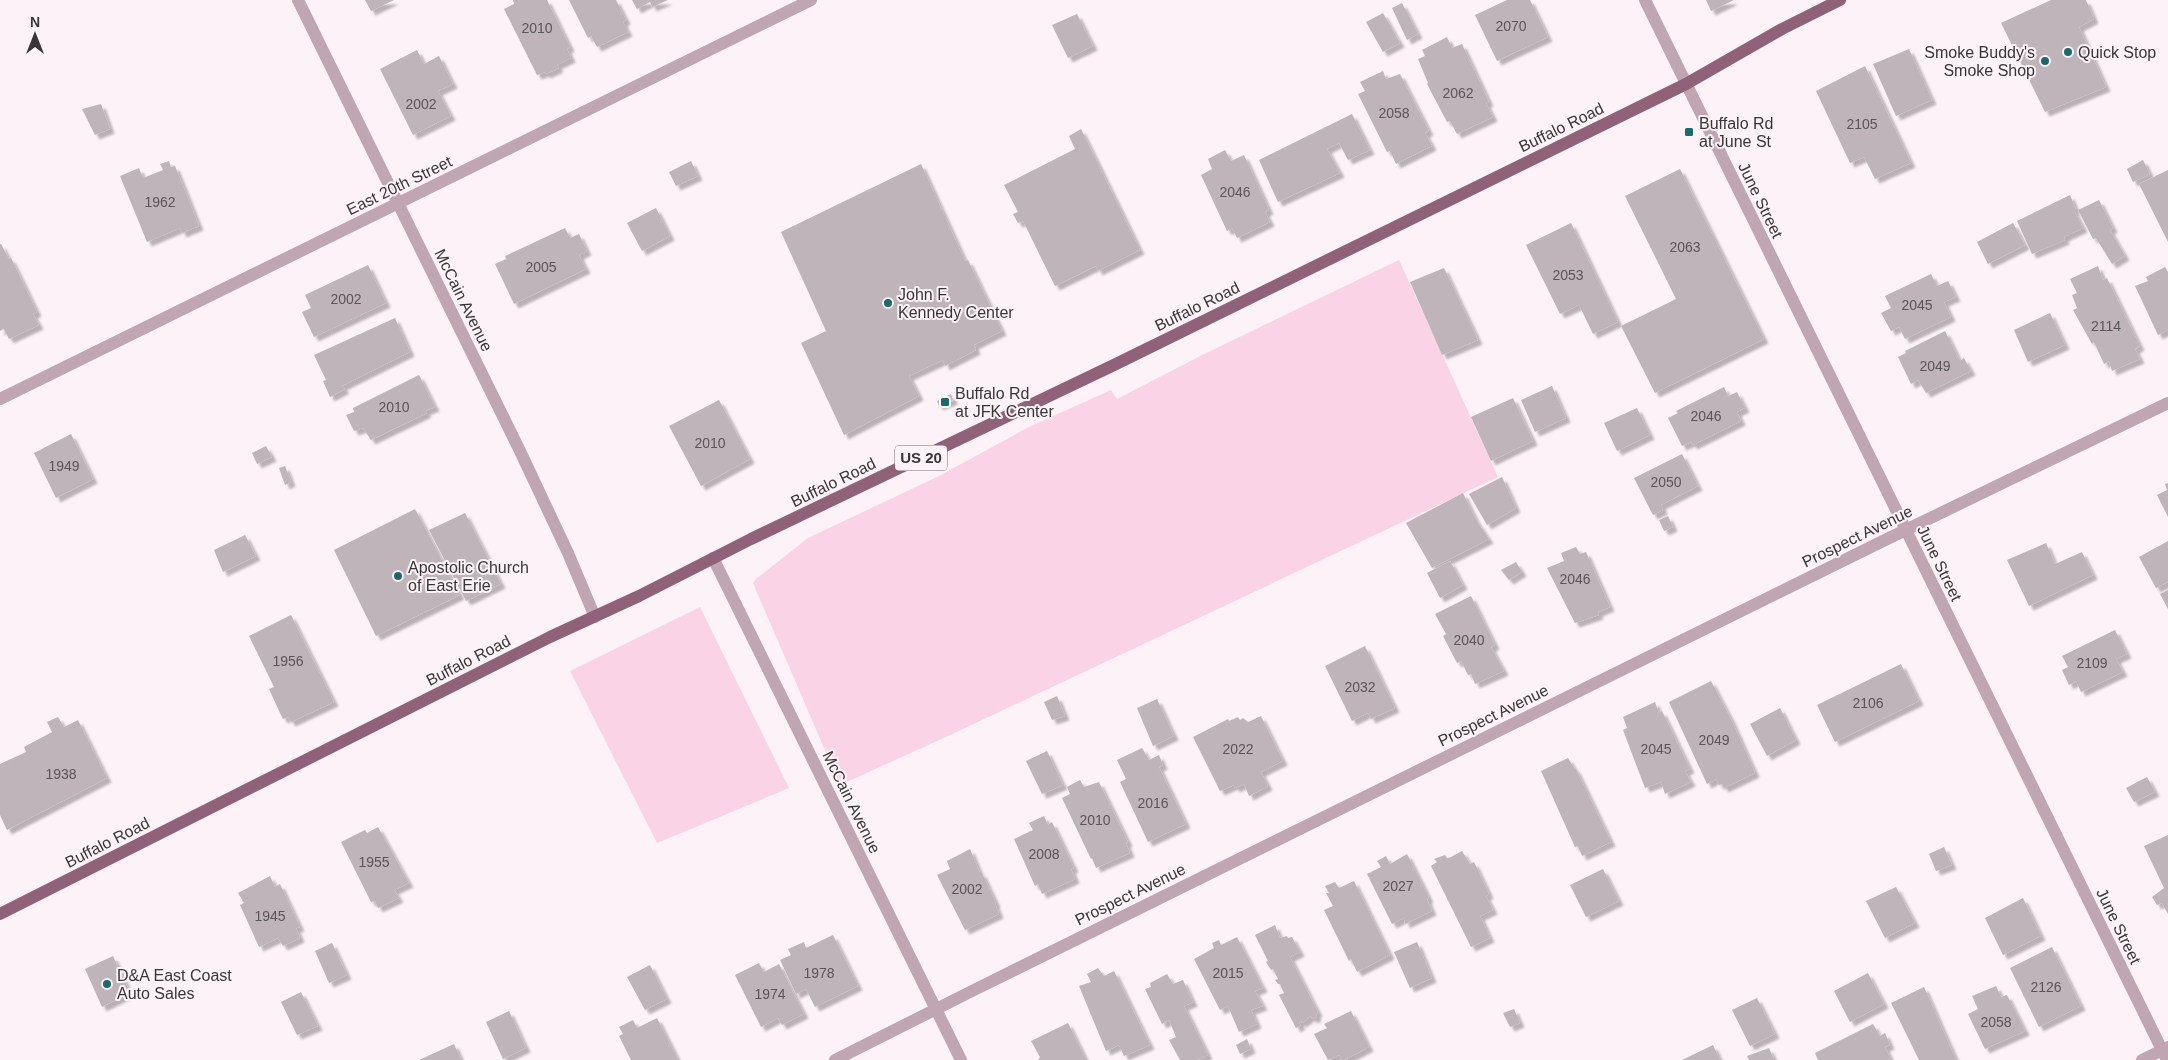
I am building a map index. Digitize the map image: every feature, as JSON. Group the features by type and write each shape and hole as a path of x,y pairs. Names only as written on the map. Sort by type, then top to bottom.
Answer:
{"main road":[{"name":"Buffalo Road","path":"0,914 550,637 595,617 713,558 1116,364 1686,84 1782,29 1840,0"}],"street":[{"name":"McCain Avenue","path":"298,0 532,476 595,617"},
{"name":"East 20th Street","path":"0,399 812,0"},
{"name":"June Street","path":"1645,0 2166,1052"},
{"name":"Prospect Avenue","path":"835,1060 1906,530 2168,403"},
{"name":"McCain Avenue","path":"713,558 961,1060"},
{"path":"2142,1060 2166,1052"}],"shaded area":[{"path":"1399,260 1498,477 840,785 753,583 756,579 808,538 939,476 1029,427 1111,390 1117,399 1204,354"},
{"path":"700,607 789,788 657,843 570,671"}],"building":[{"path":"365,0 394,0 371,11"},
{"path":"513,0 547,0 570,47 567,49 571,58 557,65 559,68 546,74 545,72 537,75 504,9 514,4"},
{"path":"569,0 616,0 626,20 623,22 628,32 597,47 591,36 588,38"},
{"path":"632,0 668,0 652,7 650,2 637,9"},
{"path":"1507,0 1530,0 1548,37 1497,61 1475,15"},
{"path":"1706,0 1734,0 1711,11"},
{"path":"2051,0 2086,0 2094,19 2079,27 2106,87 2045,112 2001,23"},
{"path":"1402,3 1418,34 1407,40 1392,8"},
{"path":"1383,13 1400,43 1383,52 1366,22"},
{"path":"1077,14 1093,46 1068,58 1052,25"},
{"path":"1447,37 1452,48 1462,44 1489,102 1486,103 1493,117 1457,134 1450,121 1447,122 1427,84 1418,59 1425,56 1422,50"},
{"path":"1909,49 1932,100 1896,116 1873,64"},
{"path":"417,50 424,64 439,56 453,84 438,91 451,116 413,135 380,69"},
{"path":"1865,66 1911,163 1875,179 1864,157 1850,163 1816,91"},
{"path":"1383,71 1386,79 1400,74 1429,131 1425,133 1432,146 1396,164 1390,151 1387,152 1358,94 1365,91 1360,82"},
{"path":"101,104 110,129 95,135 82,109"},
{"path":"1352,114 1370,150 1348,160 1339,143 1327,149 1340,173 1278,202 1259,160"},
{"path":"1081,129 1140,250 1098,271 1096,266 1055,286 1023,221 1018,223 1013,214 1018,212 1004,185 1075,149 1069,136"},
{"path":"1225,150 1231,161 1244,155 1269,210 1265,212 1270,222 1237,238 1232,228 1227,231 1201,175 1212,169 1208,159"},
{"path":"2143,160 2150,174 2133,182 2127,169"},
{"path":"169,161 171,167 175,166 199,226 182,233 180,228 147,242 120,176 139,168 143,178 163,170 160,164"},
{"path":"691,161 698,176 676,186 669,172"},
{"path":"921,164 965,261 968,260 1002,331 974,345 976,350 945,366 943,360 909,376 919,396 844,435 801,343 826,331 781,232"},
{"path":"1680,169 1764,339 1655,393 1621,326 1676,299 1625,196"},
{"path":"2168,170 2168,242 2139,184"},
{"path":"2070,195 2076,210 2074,210 2083,228 2064,237 2065,240 2032,254 2017,221"},
{"path":"2099,200 2113,228 2110,230 2125,256 2112,264 2096,238 2093,239 2078,210"},
{"path":"656,208 670,236 642,251 627,223"},
{"path":"1571,223 1618,322 1593,334 1579,305 1560,314 1526,245"},
{"path":"2013,223 2025,245 1988,264 1977,242"},
{"path":"565,228 570,238 579,234 587,251 579,255 586,269 514,304 495,264 506,259 505,256"},
{"path":"0,244 9,259 11,258 37,312 33,314 39,325 9,339 4,329 0,331"},
{"path":"368,265 386,303 314,337 302,312 311,308 305,295"},
{"path":"2098,266 2103,280 2107,278 2140,346 2135,349 2140,359 2112,371 2109,361 2104,364 2094,342 2092,344 2073,310 2077,308 2072,295 2077,293 2070,279"},
{"path":"2165,267 2168,272 2168,330 2158,335 2135,286 2148,281 2146,277"},
{"path":"1444,268 1478,340 1442,355 1410,282"},
{"path":"1931,274 1937,286 1948,281 1956,297 1944,302 1951,317 1905,339 1899,327 1891,331 1881,313 1891,308 1885,296"},
{"path":"2050,313 2065,345 2028,362 2014,330"},
{"path":"395,318 410,352 342,386 345,389 330,397 323,381 326,380 314,355"},
{"path":"1945,331 1960,361 1964,358 1971,371 1926,393 1918,380 1911,384 1898,357 1906,353 1905,351"},
{"path":"419,375 435,407 425,411 427,413 371,440 363,428 354,431 346,415 354,412 353,408"},
{"path":"1552,386 1566,418 1535,432 1521,400"},
{"path":"1724,387 1728,396 1737,392 1745,408 1737,412 1741,421 1693,445 1691,442 1682,446 1668,418 1678,413 1676,411"},
{"path":"951,394 953,400 939,406 937,401"},
{"path":"1513,398 1533,441 1491,461 1471,417"},
{"path":"719,400 750,459 701,486 669,426"},
{"path":"1637,408 1650,435 1617,451 1604,423"},
{"path":"71,434 93,479 56,498 34,453"},
{"path":"266,446 272,457 257,464 252,453"},
{"path":"1682,454 1698,486 1661,505 1663,510 1653,515 1634,478"},
{"path":"285,466 291,482 285,485 279,468"},
{"path":"1502,477 1516,508 1487,525 1469,494"},
{"path":"2168,483 2168,517 2157,495 2167,490 2165,484"},
{"path":"1463,493 1475,518 1489,539 1432,568 1406,523"},
{"path":"415,509 460,595 376,636 334,550"},
{"path":"465,513 501,584 466,601 429,530"},
{"path":"1668,516 1673,527 1664,531 1659,520"},
{"path":"245,535 256,556 223,572 214,550"},
{"path":"2168,541 2168,582 2156,588 2139,557"},
{"path":"2046,543 2055,564 2082,552 2093,575 2029,606 2007,560"},
{"path":"1576,547 1580,554 1586,552 1610,607 1598,612 1599,615 1575,623 1547,568 1564,561 1561,553"},
{"path":"1450,561 1463,585 1440,598 1427,573"},
{"path":"1516,562 1522,572 1509,580 1501,570"},
{"path":"2168,590 2168,609 2160,594"},
{"path":"1471,596 1495,645 1491,647 1504,671 1475,684 1471,674 1468,675 1461,661 1457,663 1443,636 1446,634 1435,614"},
{"path":"291,615 334,702 291,722 288,717 283,719 280,713 269,689 274,687 249,636"},
{"path":"2115,630 2127,654 2116,659 2123,672 2081,692 2076,681 2069,685 2062,670 2068,667 2062,656"},
{"path":"1365,646 1395,708 1371,719 1368,713 1352,721 1325,666"},
{"path":"1901,664 1919,701 1835,742 1817,705"},
{"path":"1711,681 1731,719 1755,773 1724,788 1722,784 1719,785 1716,779 1707,784 1669,702"},
{"path":"1057,696 1065,716 1052,720 1044,702"},
{"path":"1157,699 1174,736 1153,746 1137,708"},
{"path":"1655,702 1659,713 1662,711 1690,769 1685,771 1691,782 1665,794 1661,782 1645,788 1623,730 1627,728 1623,717"},
{"path":"1780,708 1796,740 1767,756 1750,724"},
{"path":"1261,716 1283,761 1261,772 1268,786 1249,796 1244,784 1235,788 1234,785 1220,791 1193,737 1228,719 1229,721 1238,717 1240,720 1243,718 1248,722"},
{"path":"58,717 64,727 78,720 107,778 7,830 0,815 0,764 26,752 24,747 52,732 47,722"},
{"path":"1142,748 1149,760 1159,755 1163,765 1159,767 1186,824 1148,842 1120,782 1126,779 1117,760"},
{"path":"1047,751 1063,785 1042,794 1026,761"},
{"path":"1568,758 1576,769 1611,842 1582,856 1578,846 1575,847 1541,771"},
{"path":"2147,777 2155,792 2134,802 2126,788"},
{"path":"1080,780 1084,787 1099,782 1128,842 1126,843 1130,853 1096,868 1062,798 1070,794 1067,787"},
{"path":"1044,816 1048,825 1052,822 1074,868 1071,869 1075,879 1042,894 1038,884 1035,886 1014,839 1033,830 1029,823"},
{"path":"378,827 409,883 394,890 399,898 378,908 375,901 371,902 341,842 365,830 367,833"},
{"path":"2168,835 2168,914 2162,903 2157,905 2152,897 2164,888 2144,846"},
{"path":"1944,847 1952,865 1936,871 1929,854"},
{"path":"970,849 996,903 999,914 965,930 937,875 950,869 947,861"},
{"path":"1462,851 1470,864 1474,862 1489,894 1486,896 1493,910 1480,916 1490,938 1471,947 1431,866 1437,862 1434,859 1445,855 1447,858 1451,857"},
{"path":"1407,854 1429,898 1427,899 1432,911 1405,924 1404,918 1392,924 1367,874 1381,867 1377,861 1386,856 1390,864"},
{"path":"1603,869 1619,901 1586,917 1570,885"},
{"path":"270,876 275,887 280,884 300,927 296,928 300,938 283,946 278,938 259,947 240,905 244,903 238,893"},
{"path":"1354,881 1390,955 1357,972 1351,959 1349,961 1324,910 1333,906 1326,893 1329,893 1325,886 1335,882 1339,888"},
{"path":"1896,887 1915,923 1885,938 1866,901"},
{"path":"2023,898 2041,936 2003,955 1985,918"},
{"path":"1275,925 1280,938 1292,937 1300,952 1290,957 1318,1012 1316,1014 1317,1017 1312,1019 1311,1016 1302,1023 1301,1021 1299,1023 1301,1025 1296,1028 1279,995 1284,993 1280,984 1275,980 1278,979 1273,969 1271,970 1266,962 1268,961 1255,935"},
{"path":"833,935 858,986 815,1007 806,989 796,994 780,960 791,955 788,949 804,942 806,948"},
{"path":"1237,937 1263,988 1255,991 1263,1006 1251,1010 1257,1024 1239,1032 1228,1006 1220,1010 1194,959 1214,948 1212,943 1219,940 1221,945"},
{"path":"1417,942 1432,978 1410,988 1394,952"},
{"path":"332,943 347,975 329,983 315,951"},
{"path":"2052,947 2081,1006 2039,1027 2010,968"},
{"path":"113,956 130,993 102,1007 85,969"},
{"path":"759,963 764,972 779,964 804,1014 782,1025 778,1018 761,1027 735,975"},
{"path":"650,965 667,999 645,1010 627,977"},
{"path":"1098,968 1104,976 1114,971 1150,1045 1124,1056 1119,1045 1106,1051 1079,986 1091,982 1087,974"},
{"path":"1868,973 1884,1004 1850,1022 1834,991"},
{"path":"1167,974 1173,984 1183,980 1193,1002 1184,1006 1208,1055 1198,1060 1180,1060 1169,1040 1176,1037 1169,1020 1162,1024 1145,989 1151,987 1150,983"},
{"path":"1996,986 2001,997 2007,995 2025,1031 1985,1049 1968,1014 1978,1009 1972,996"},
{"path":"1924,987 1956,1060 1919,1060 1891,1003"},
{"path":"301,992 318,1026 297,1035 281,1002"},
{"path":"1757,998 1775,1034 1750,1046 1732,1010"},
{"path":"1514,1009 1520,1023 1510,1027 1503,1013"},
{"path":"509,1011 526,1048 503,1059 486,1022"},
{"path":"1351,1011 1369,1047 1344,1060 1339,1055 1328,1060 1314,1034 1327,1028 1324,1024"},
{"path":"657,1018 678,1060 631,1060 619,1036 623,1034 619,1027 633,1020 637,1028"},
{"path":"1068,1023 1086,1060 1038,1060 1040,1057 1031,1041"},
{"path":"1873,1024 1880,1036 1885,1033 1890,1045 1885,1047 1891,1060 1818,1060 1815,1053"},
{"path":"1247,1039 1251,1049 1240,1054 1236,1045"},
{"path":"454,1044 461,1060 419,1060"},
{"path":"1713,1045 1720,1060 1682,1060"},
{"path":"1769,1048 1774,1060 1749,1060 1747,1056"}],"place":[{"name":"Quick Stop","path":"2068,52"},
{"name":"Smoke Buddy's Smoke Shop","path":"2045,61"},
{"name":"Buffalo Rd at June St","path":"1689,132"},
{"name":"John F. Kennedy Center","path":"888,303"},
{"name":"Buffalo Rd at JFK Center","path":"945,402"},
{"name":"Apostolic Church of East Erie","path":"398,576"},
{"name":"D&A East Coast Auto Sales","path":"107,984"}]}
